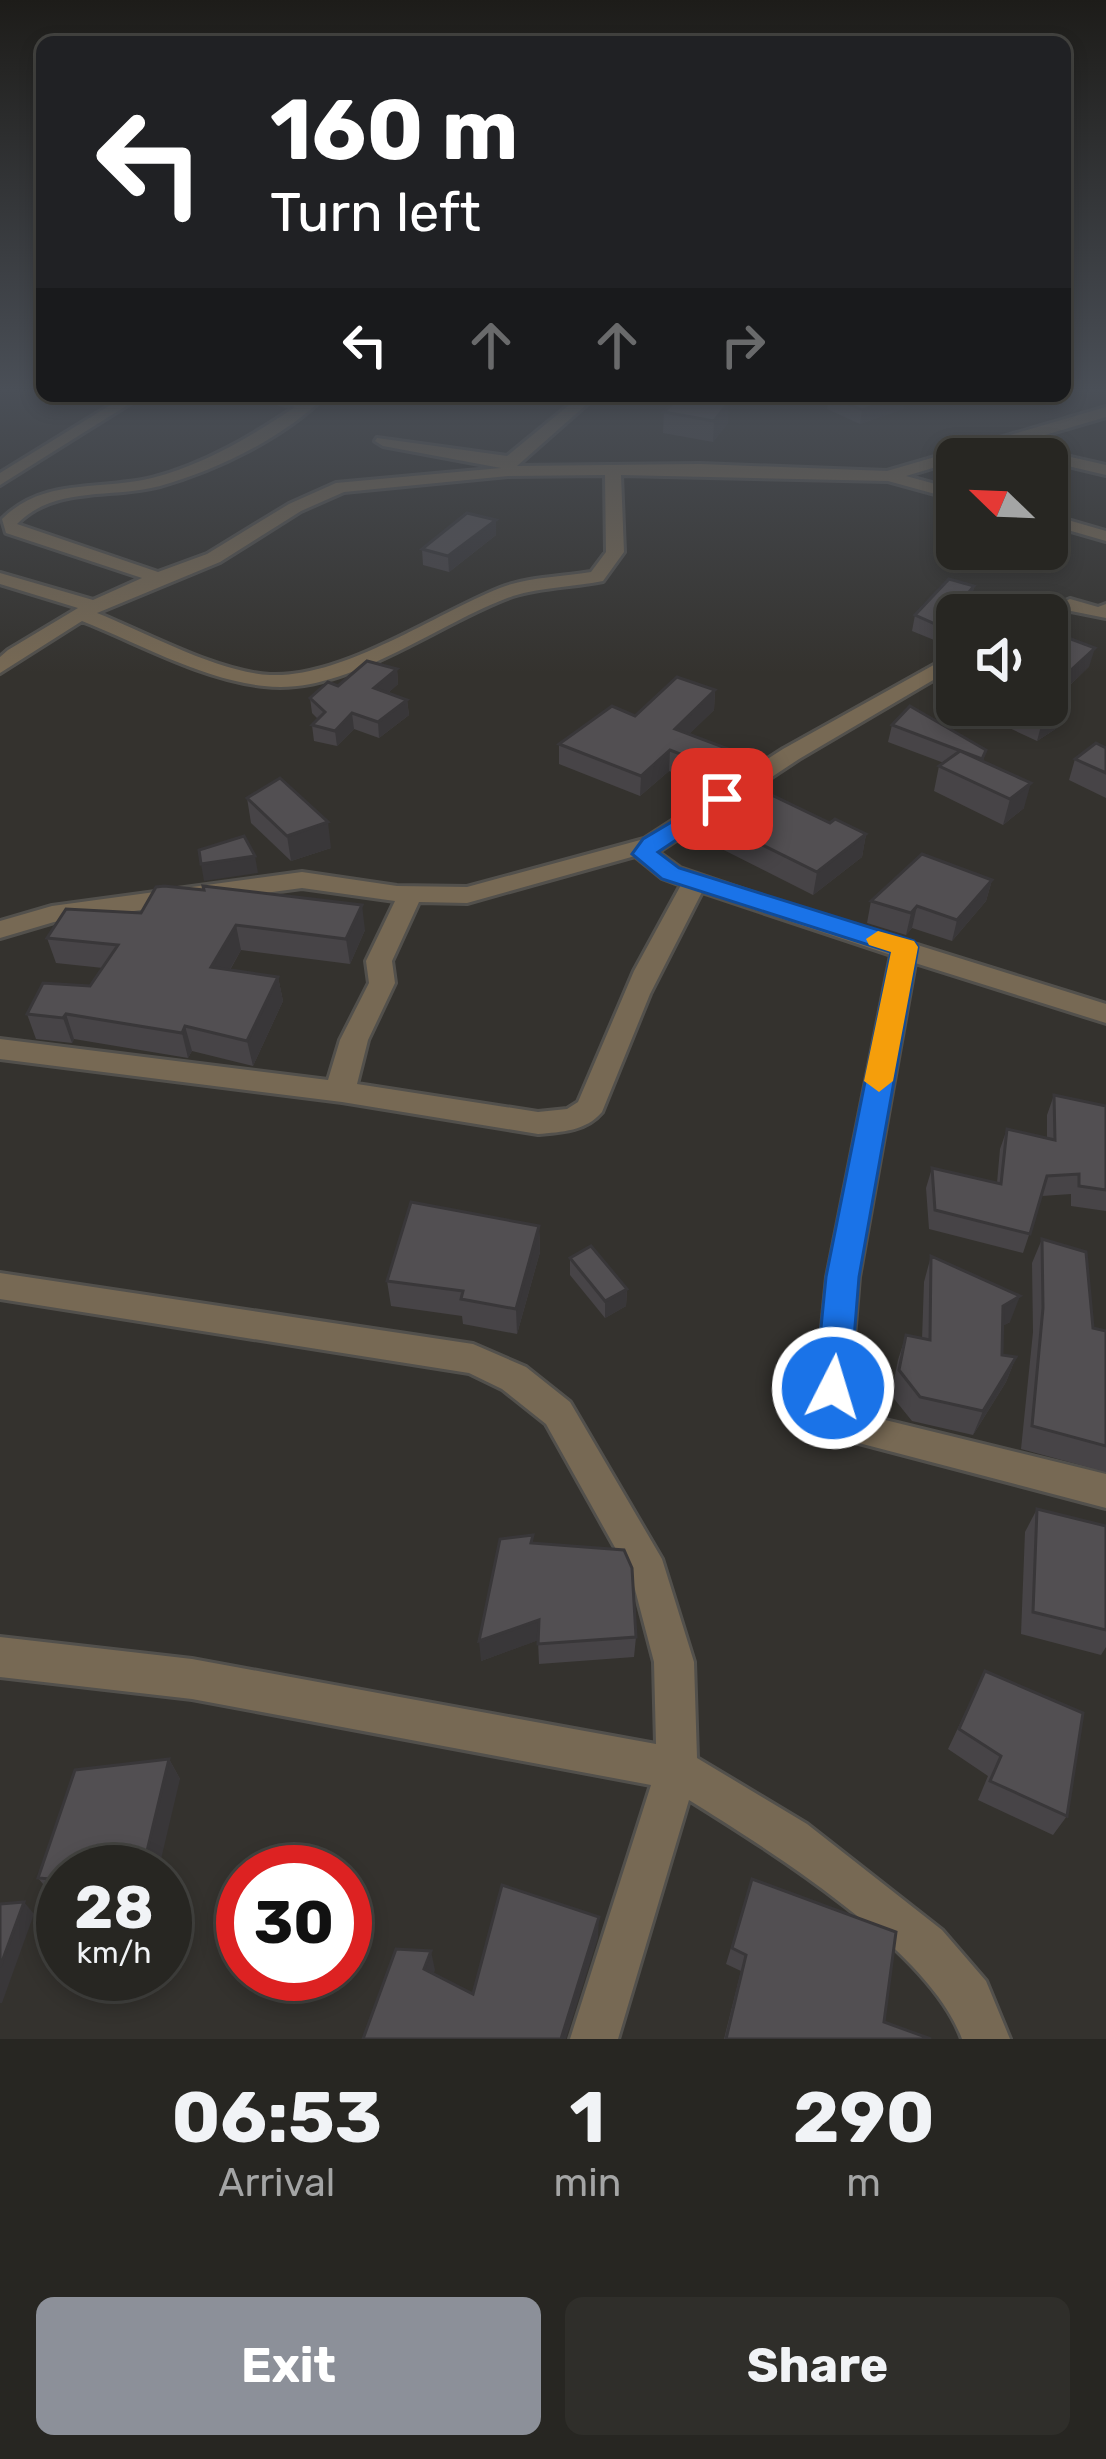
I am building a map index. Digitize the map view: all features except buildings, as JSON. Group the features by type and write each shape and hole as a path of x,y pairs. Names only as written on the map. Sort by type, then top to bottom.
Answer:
{"street":[{"path":"133,482 57,495 29,506 8,523 12,529 159,578"},
{"path":"0,667 19,649 159,578 222,554 324,494 344,487 434,482"},
{"path":"0,578 231,674 267,681 301,680 404,643 508,591 596,577 615,552 613,482"},
{"path":"1068,525 1106,536"},
{"path":"1068,605 1104,613"},
{"path":"0,930 52,914 302,880 410,895 466,895 516,885 652,844 791,754 936,670"},
{"path":"652,844 644,854 653,862 696,881 1106,1014"},
{"path":"0,1049 342,1092 538,1123 586,1113 602,1085 628,1008 696,881"},
{"path":"342,1092 343,1071 382,983 379,961 410,895"},
{"path":"905,947 843,1277 833,1388 850,1417 867,1431 1106,1491"},
{"path":"0,1286 473,1359 514,1378 558,1413 649,1572 674,1662 677,1769 594,2039"},
{"path":"0,1657 192,1679 677,1769 792,1839 926,1946 970,1997 986,2039"}],"slow traffic":[{"path":"878,939 905,947 879,1081"}],"route":[{"path":"722,799 644,854 671,873 905,947 843,1277 833,1388"}]}
